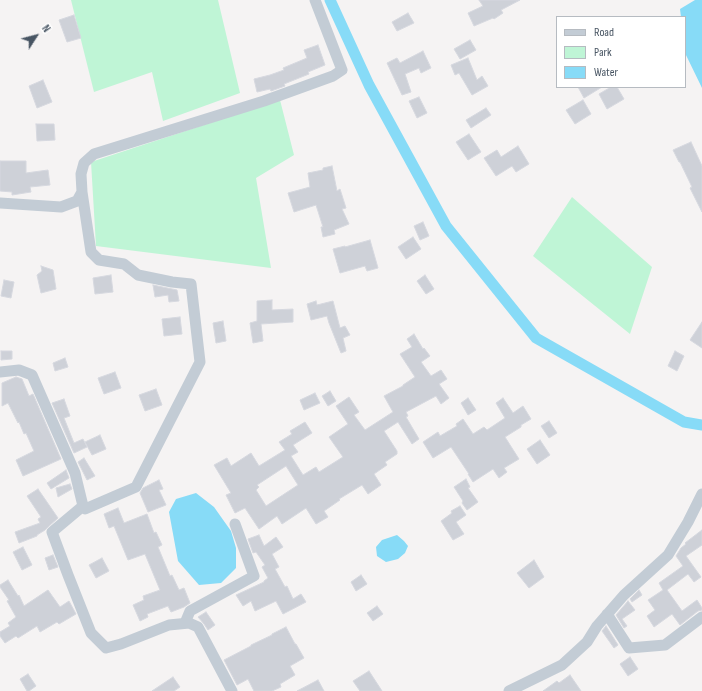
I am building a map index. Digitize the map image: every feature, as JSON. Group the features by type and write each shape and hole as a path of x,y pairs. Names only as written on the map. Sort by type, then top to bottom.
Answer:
{"street":[{"path":"85,509 136,487 200,362 191,284 172,282 138,275 124,264 99,260 91,252 82,192 81,174 84,163 94,154 264,101 333,76 342,70 315,0"},
{"path":"0,203 61,207 77,201 82,192"},
{"path":"0,372 19,370 32,375 75,473 83,506 52,532 91,633 106,648 121,644 169,625 188,622 198,627 232,691"},
{"path":"509,691 562,665 587,642 597,626 624,595 668,555 688,522 702,494"},
{"path":"186,623 190,611 254,576 235,524"},
{"path":"607,614 629,648 665,646 702,617"}],"green space":[{"path":"71,0 218,0 240,93 163,121 152,72 94,92"},
{"path":"280,100 294,155 256,178 271,268 96,246 91,162"},
{"path":"572,197 652,267 630,334 533,256"}],"water":[{"path":"695,0 702,0 702,88 686,55 686,16 681,16 680,9"},
{"path":"196,493 214,507 231,531 236,548 236,568 221,583 199,585 178,561 169,512 176,499"},
{"path":"397,535 408,546 405,553 398,559 386,562 377,556 376,547 382,540"}],"building":[{"path":"479,0 520,0 501,10 503,13 494,19 493,18 474,26 468,13 483,6"},
{"path":"408,13 414,23 397,31 392,22"},
{"path":"74,15 81,38 67,42 59,20"},
{"path":"470,40 476,50 460,59 454,49"},
{"path":"318,45 325,65 308,72 309,74 284,84 285,86 271,91 270,89 257,92 254,79 284,70 283,68 307,58 304,50"},
{"path":"423,51 431,68 421,73 419,68 405,74 411,92 402,95 387,63 397,58 400,63"},
{"path":"468,58 477,80 482,76 488,86 472,95 459,73 455,75 451,65"},
{"path":"43,80 52,102 37,108 29,86"},
{"path":"579,88 600,88 584,98"},
{"path":"609,88 618,88 624,99 607,109 599,94"},
{"path":"419,97 427,113 417,118 409,101"},
{"path":"583,100 591,114 575,124 566,110"},
{"path":"486,108 491,115 471,128 466,120"},
{"path":"36,124 54,124 55,140 37,141"},
{"path":"469,134 481,152 468,160 456,142"},
{"path":"691,142 702,166 702,212 690,188 692,187 673,150"},
{"path":"518,146 529,164 516,172 512,166 496,176 484,158 497,150 501,157"},
{"path":"0,161 26,161 26,173 48,170 50,185 30,187 31,192 12,195 12,192 0,191"},
{"path":"332,166 337,191 340,189 346,208 342,209 349,224 334,230 335,234 323,237 321,227 323,227 316,205 294,212 288,193 310,187 308,173 323,170 323,168"},
{"path":"423,222 429,236 420,240 414,226"},
{"path":"413,237 421,249 406,259 398,247"},
{"path":"370,240 378,268 367,271 365,266 340,273 333,249"},
{"path":"41,266 53,270 56,289 41,293 37,275 42,271"},
{"path":"111,275 113,292 95,294 93,278"},
{"path":"425,275 434,289 426,294 417,281"},
{"path":"4,280 14,282 11,298 1,296"},
{"path":"153,285 177,290 179,301 169,302 168,295 155,297"},
{"path":"272,300 272,310 293,309 293,322 261,324 263,341 253,343 250,323 257,321 257,301"},
{"path":"316,301 317,305 333,301 340,328 345,326 350,335 343,338 346,351 341,353 327,316 311,320 307,304"},
{"path":"180,317 182,334 164,336 162,319"},
{"path":"223,321 226,341 216,343 213,323"},
{"path":"702,322 702,348 690,340"},
{"path":"414,334 423,349 424,348 430,356 421,362 431,376 441,370 447,379 439,384 449,398 441,404 436,396 406,412 408,416 406,417 419,439 412,444 398,422 384,431 397,451 397,454 385,462 387,465 374,474 381,485 368,494 362,485 339,499 340,500 324,511 328,517 316,524 306,508 282,524 277,516 259,529 245,508 235,513 226,495 231,493 214,465 227,458 231,466 251,453 259,466 285,450 279,442 292,434 290,431 305,422 312,433 293,445 298,452 291,456 303,475 316,467 319,472 343,457 329,437 348,424 336,406 349,397 359,412 354,415 365,430 393,412 384,396 403,386 415,377 400,354 412,347 407,339","holes":["286,466 298,485 266,506 256,490 259,487 257,485"]},
{"path":"1,351 12,351 12,359 1,360"},
{"path":"675,351 684,356 677,371 668,366"},
{"path":"65,358 68,367 55,371 53,363"},
{"path":"115,372 121,388 104,394 98,378"},
{"path":"16,377 22,379 29,396 33,394 61,459 23,476 16,460 34,451 26,433 24,434 8,403 2,406 2,383"},
{"path":"156,389 162,405 145,411 139,395"},
{"path":"330,391 336,401 328,406 322,396"},
{"path":"315,393 320,403 304,410 300,400"},
{"path":"468,398 476,410 468,415 461,403"},
{"path":"503,398 513,413 523,406 531,419 505,437 519,459 504,468 507,472 499,478 493,469 473,482 451,447 433,458 423,442 438,432 440,436 457,426 456,424 463,419 473,434 484,427 487,430 505,418 496,403"},
{"path":"64,399 70,416 64,418 74,443 83,439 87,447 74,453 52,403"},
{"path":"549,421 557,433 549,438 541,426"},
{"path":"100,435 106,449 92,455 85,442"},
{"path":"540,440 550,455 537,464 527,449"},
{"path":"84,458 95,476 87,480 78,462"},
{"path":"66,470 69,478 51,489 47,483"},
{"path":"466,479 470,487 468,488 478,502 467,510 454,487"},
{"path":"159,480 163,489 159,490 166,505 148,512 140,493 143,488"},
{"path":"70,484 72,489 58,497 56,488"},
{"path":"38,489 58,518 37,536 19,543 15,532 40,523 38,519 41,517 27,496"},
{"path":"460,506 466,515 456,522 464,534 453,540 441,521 452,513 451,511"},
{"path":"118,508 124,523 147,514 154,533 156,532 162,545 158,547 170,576 172,575 179,590 184,588 190,603 171,612 168,606 147,614 148,617 140,621 133,605 144,600 143,596 160,590 145,554 128,560 114,526 109,528 104,514"},
{"path":"702,530 702,545 686,556 701,577 694,582 688,574 667,590 682,611 697,600 702,610 698,611 680,625 672,614 654,627 647,616 655,610 648,600 663,590 659,583 683,566 676,556 681,548 686,544 685,543"},
{"path":"259,535 264,546 276,537 283,547 272,554 279,567 275,569 285,587 287,586 293,599 301,594 306,602 283,614 276,601 255,611 251,601 243,606 236,595 264,582 268,578 262,567 265,565 256,552 253,553 248,539"},
{"path":"23,547 32,565 22,570 13,552"},
{"path":"53,555 58,567 49,570 45,558"},
{"path":"102,558 109,571 96,578 89,565"},
{"path":"534,560 544,577 529,588 517,573"},
{"path":"361,575 367,584 356,591 351,582"},
{"path":"8,580 18,596 19,595 24,606 48,590 60,607 69,601 76,614 59,624 57,622 40,632 37,626 18,638 16,636 5,643 0,636 0,632 10,626 8,623 16,617 7,601 9,600 0,587 0,585"},
{"path":"639,590 642,595 632,602 630,599"},
{"path":"628,601 635,610 622,619 627,626 624,628 616,615"},
{"path":"377,606 383,614 373,621 367,613"},
{"path":"206,612 215,625 208,630 198,617"},
{"path":"606,626 618,645 614,648 602,631"},
{"path":"286,627 304,658 290,666 295,675 280,684 281,687 272,691 254,691 248,679 237,685 224,660"},
{"path":"630,657 638,669 628,676 620,664"},
{"path":"369,671 382,691 360,691 353,681"},
{"path":"28,674 36,686 27,691 20,679"},
{"path":"570,675 581,691 543,691 557,681 559,683"},
{"path":"173,677 180,687 174,691 152,691"},
{"path":"318,680 324,691 297,691"}],"waterway":[{"path":"330,0 369,85 446,226 536,338 684,422 702,425"}]}
